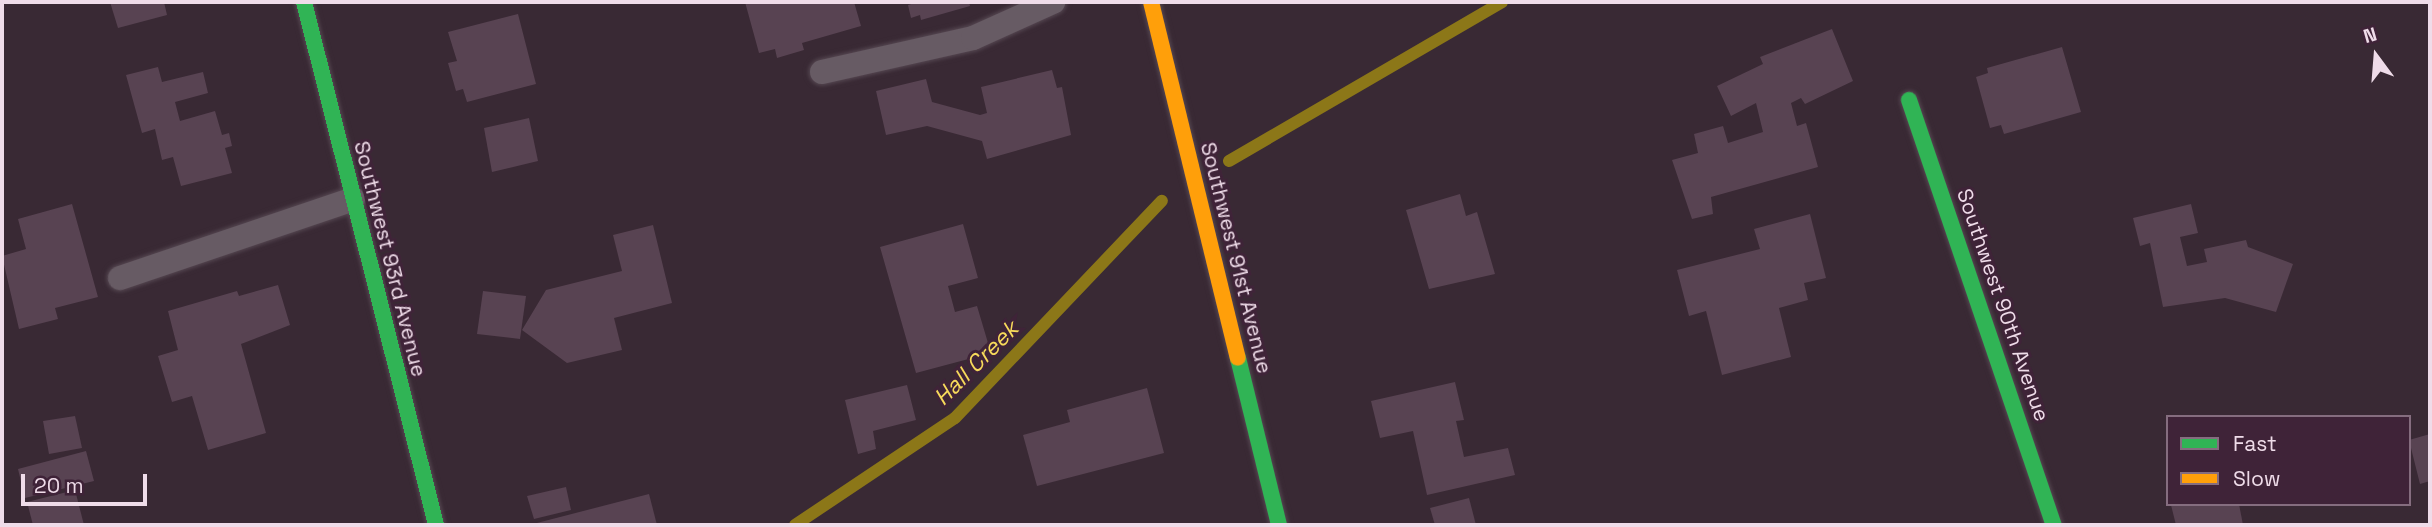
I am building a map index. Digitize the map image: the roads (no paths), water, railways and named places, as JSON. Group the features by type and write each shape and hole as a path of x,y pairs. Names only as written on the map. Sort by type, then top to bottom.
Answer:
{"street":[{"name":"Southwest 93rd Avenue","path":"304,2 436,525"},
{"name":"Southwest 91st Avenue","path":"1151,2 1279,525"},
{"name":"Southwest 90th Avenue","path":"1909,100 2054,525"}],"lane":[{"path":"822,72 973,38 1053,2"},
{"path":"120,278 353,199"}],"waterway":[{"name":"Hall Creek","path":"1229,161 1502,2"},
{"name":"Hall Creek","path":"795,525 955,418 1162,201"}]}
